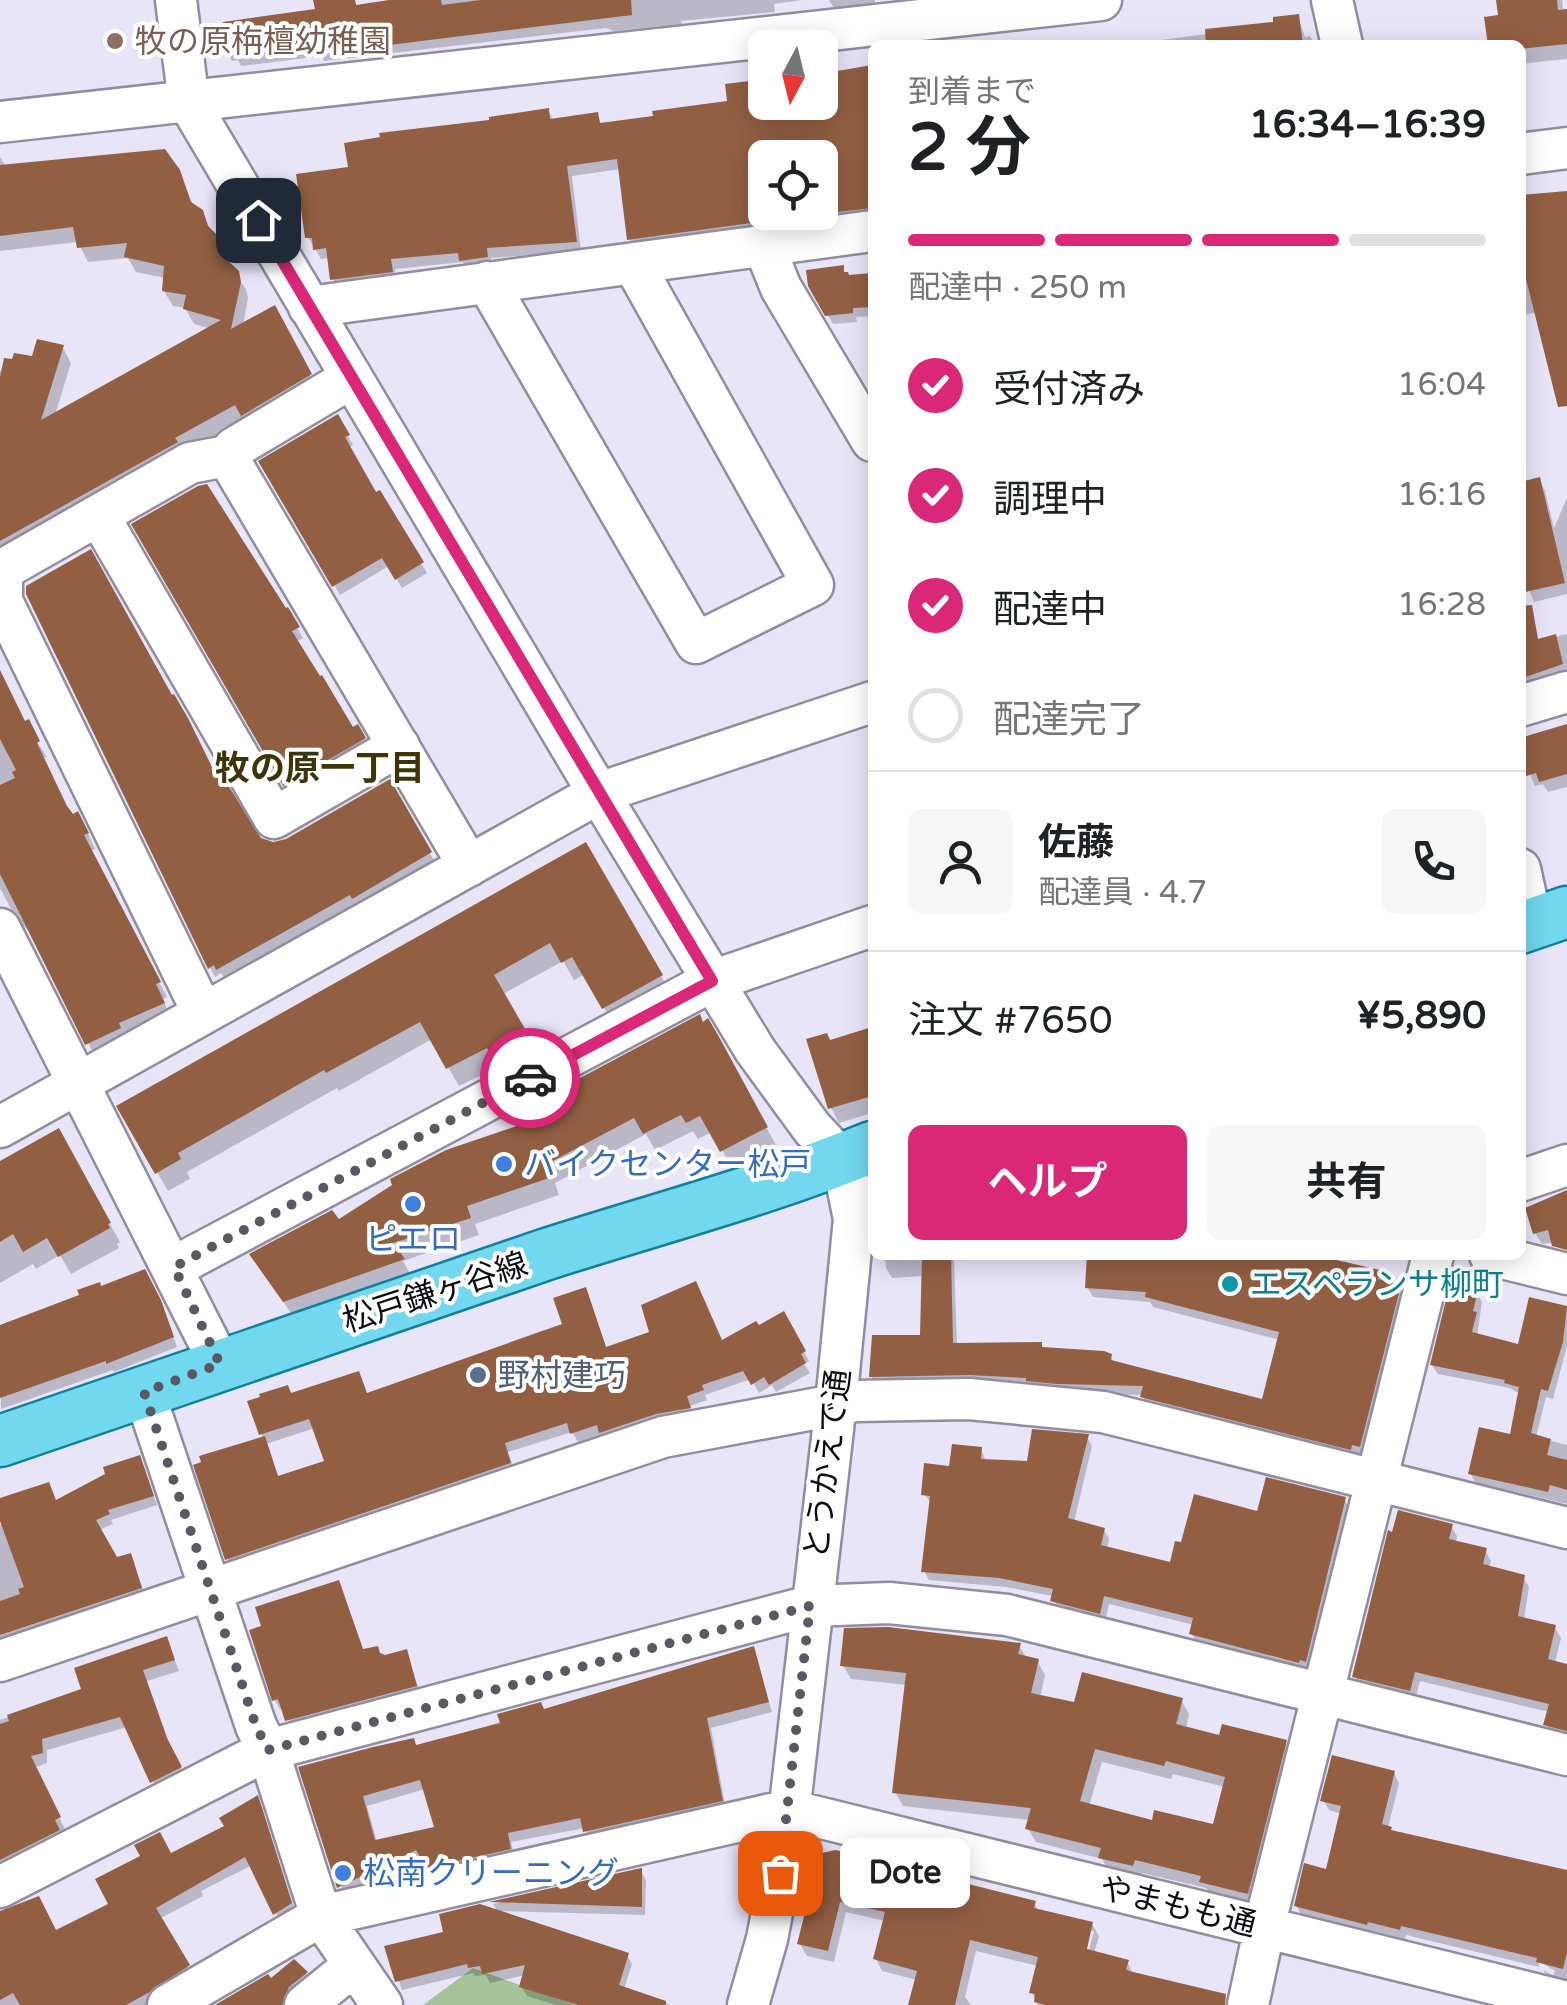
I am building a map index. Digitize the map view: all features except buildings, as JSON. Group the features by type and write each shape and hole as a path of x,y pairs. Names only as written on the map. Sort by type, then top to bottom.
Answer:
{"main road":[{"name":"松戸鎌ヶ谷線","path":"0,1441 220,1364 862,1158"}],"street":[{"path":"176,0 189,103 351,378 755,1050 812,1128 862,1158"},
{"path":"0,122 189,103 806,15 916,33 1101,0"},
{"path":"1332,0 1341,40"},
{"path":"1526,153 1567,148"},
{"path":"309,307 868,232"},
{"path":"764,246 780,288 868,435"},
{"path":"487,282 696,643 814,584 632,263"},
{"path":"203,1012 2,601 2,570 190,463 227,456 234,448 351,378"},
{"path":"227,456 469,866"},
{"path":"99,516 274,818 399,746"},
{"path":"1526,704 1567,692"},
{"path":"0,1127 599,793 868,703"},
{"path":"1526,884 1540,921"},
{"path":"174,1267 712,981 868,927"},
{"path":"0,929 10,974 77,1084 174,1267 220,1364"},
{"name":"とうかえで通","path":"748,2005 767,1939 788,1810 862,1158"},
{"path":"1526,1179 1567,1166"},
{"path":"1248,2005 1264,1927 1432,1260"},
{"path":"1510,1260 1567,1274"},
{"path":"144,1392 321,1916 382,2005"},
{"path":"0,1660 663,1436 836,1403 969,1399 1103,1412 1567,1528"},
{"path":"0,1888 268,1750 810,1606 889,1603 949,1606 1007,1615 1567,1755"},
{"path":"168,2005 321,1916 788,1810"},
{"name":"やまもも通","path":"788,1810 1567,2002"},
{"path":"305,2005 353,1966"}],"green space":[{"path":"473,1968 575,2005 423,2005"}],"way so far":[{"path":"530,1078 174,1267 220,1364 144,1392 256,1726 268,1750 810,1606 780,1873"}],"place":[{"name":"牧の原栴檀幼稚園","path":"115,41"},
{"name":"バイクセンター松戸","path":"504,1164"},
{"name":"ピエロ","path":"413,1204"},
{"name":"エスペランサ柳町","path":"1230,1284"},
{"name":"野村建巧","path":"478,1375"},
{"name":"松南クリーニング","path":"343,1873"},
{"name":"Dote","path":"780,1873"}],"district":[{"name":"牧の原一丁目","path":"320,768"}],"route":[{"path":"258,220 712,981 530,1078"}]}
